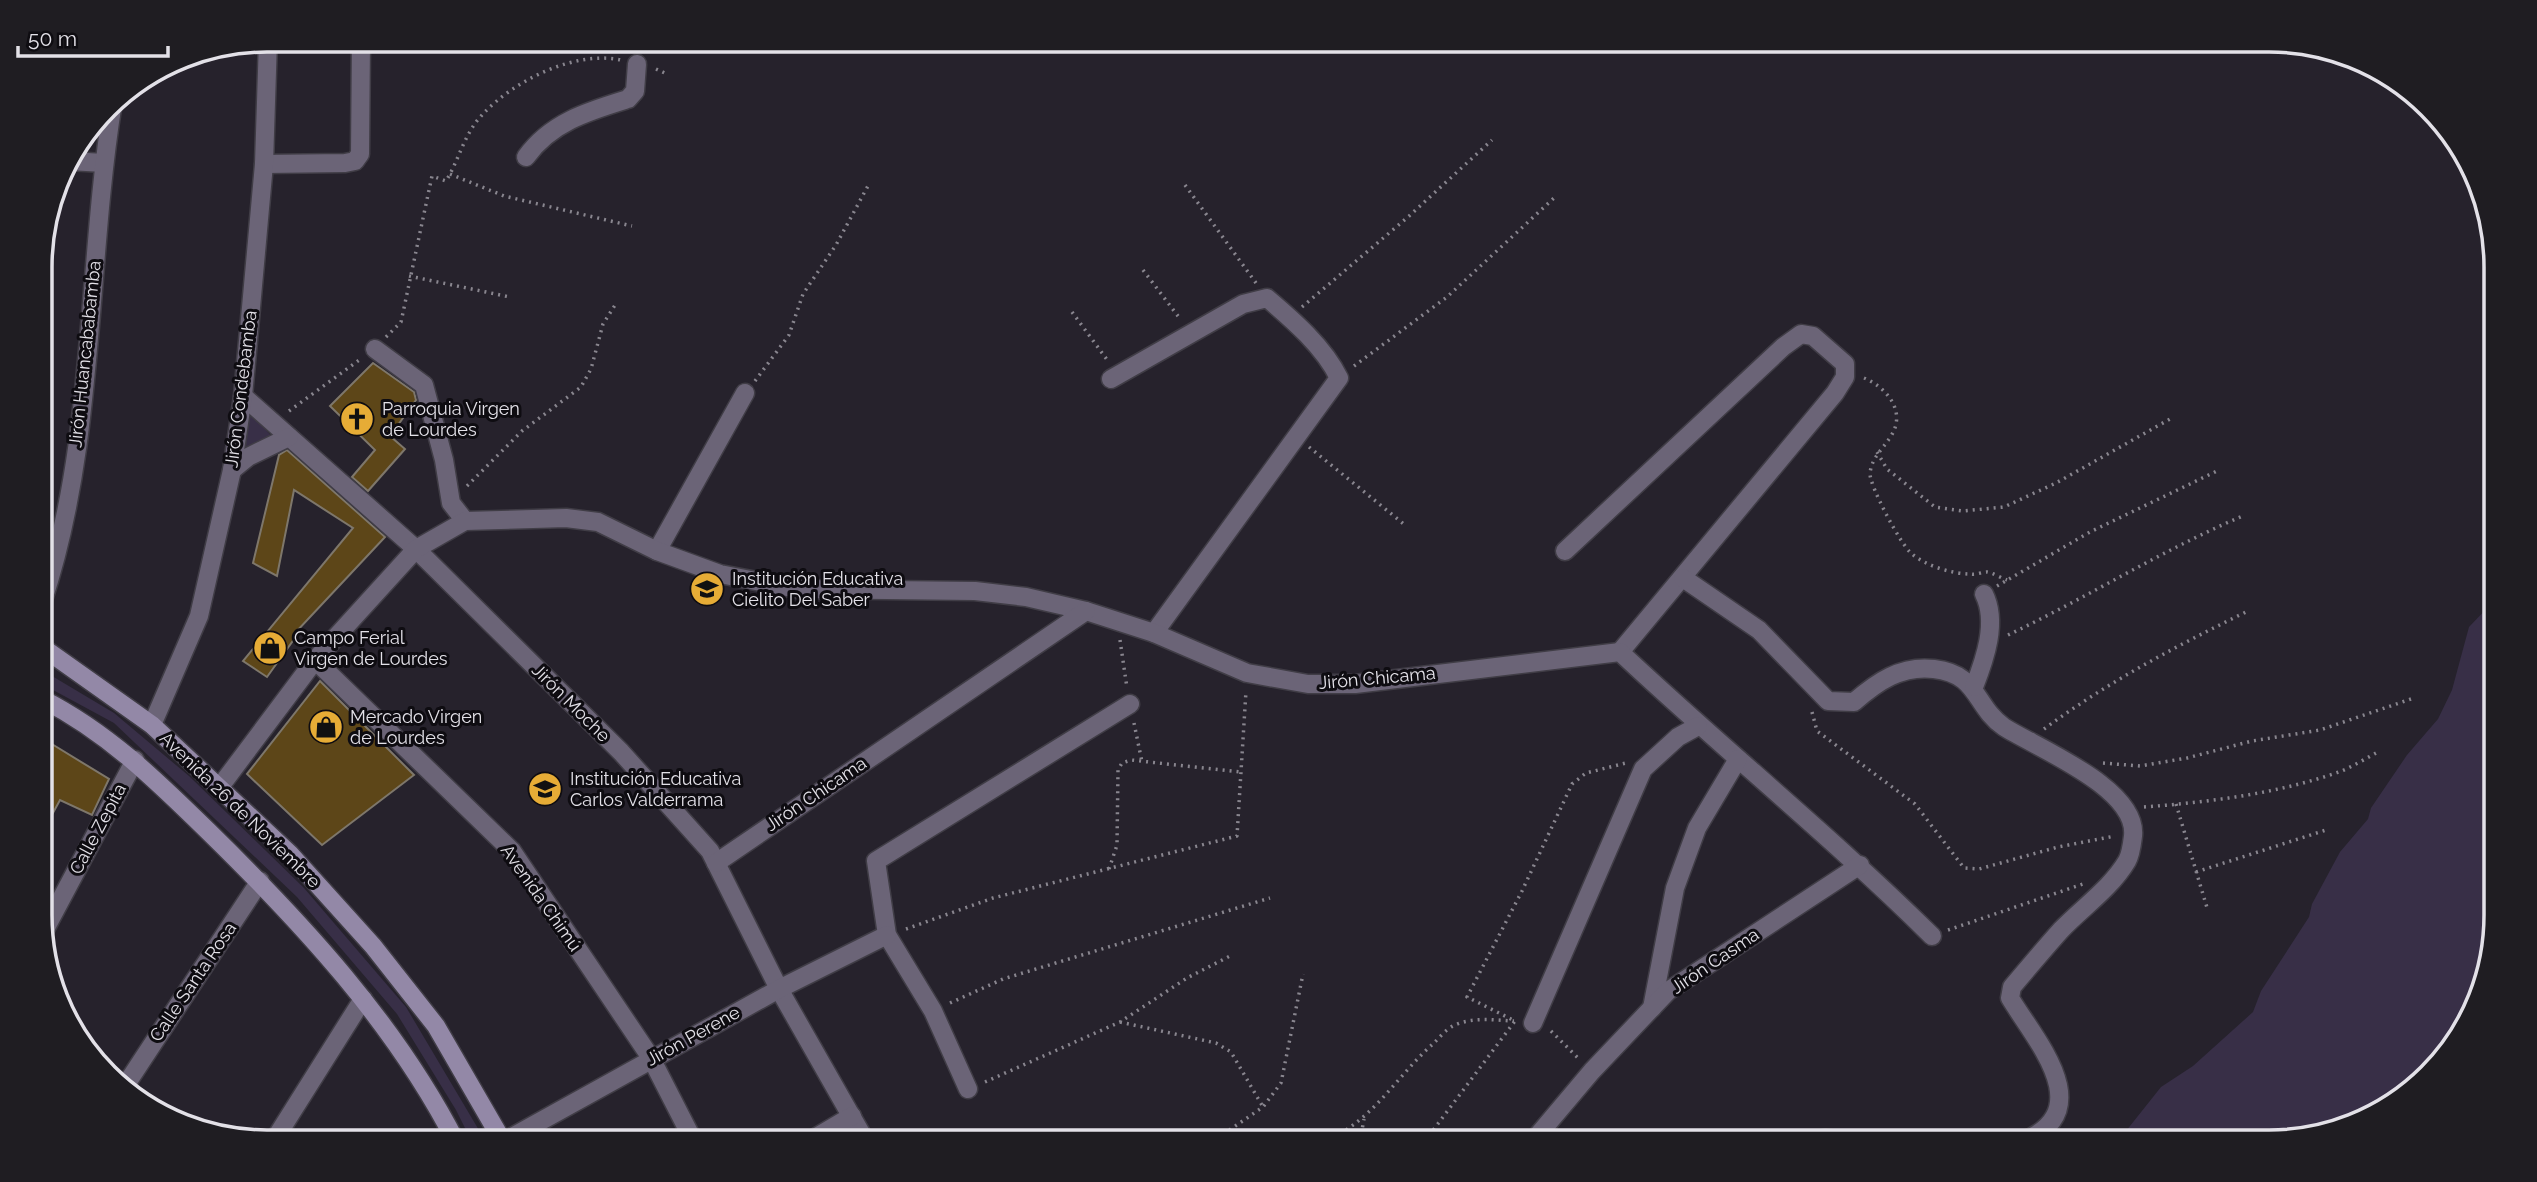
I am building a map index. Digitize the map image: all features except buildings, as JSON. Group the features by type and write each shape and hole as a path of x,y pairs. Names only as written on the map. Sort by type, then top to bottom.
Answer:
{"main road":[{"name":"Avenida 26 de Noviembre","path":"53,655 152,725 290,854 373,946 436,1026 496,1130"},
{"name":"Avenida 26 de Noviembre","path":"53,705 83,722 135,760 260,881 363,999 401,1048 433,1097 450,1130"}],"street":[{"name":"Jirón Condebamba","path":"152,725 199,616 232,470 243,396 264,164 268,52"},
{"path":"264,164 355,161 360,154 361,52"},
{"path":"526,157 540,137 594,110 628,99 635,91 637,64"},
{"name":"Jirón Huancababamba","path":"53,568 60,547 84,397 103,163 110,123"},
{"path":"80,162 103,163"},
{"path":"1115,377 1243,304 1267,298 1290,317 1332,364 1339,378 1154,633"},
{"path":"1564,551 1783,346 1801,334 1813,335 1845,364 1845,371 1835,393 1620,652 1698,726 1860,864 1933,936"},
{"path":"375,349 424,385 444,460 451,503 465,521"},
{"path":"657,551 745,393"},
{"name":"Jirón Moche","path":"243,396 416,549 621,752 679,814 716,863 779,989 859,1130"},
{"path":"232,470 247,457 289,437"},
{"path":"219,788 315,660 416,549 465,521 566,518 598,522 657,551 720,574 797,589 975,591 1026,597 1086,611"},
{"path":"1683,578 1759,630 1828,702 1854,702 1878,681 1909,668 1934,668 1952,674 1974,687 1987,712 2028,740 2088,774 2125,808 2134,832 2129,858 2119,873 2060,931 2012,987 2010,998 2053,1064 2060,1089 2054,1115 2043,1129"},
{"path":"1974,687 1987,645 1988,602 1983,594"},
{"name":"Jirón Chicama","path":"716,863 1086,611 1154,633 1247,673 1308,684 1355,684 1620,652"},
{"name":"Avenida Chimú","path":"315,660 512,851 651,1058 688,1130"},
{"path":"968,1089 933,1011 887,935 876,861 1130,704"},
{"path":"1524,1022 1643,769 1678,737 1698,726"},
{"path":"1652,1008 1675,888 1698,828 1738,759"},
{"name":"Calle Zepita","path":"53,914 135,760"},
{"name":"Jirón Casma","path":"1543,1129 1592,1071 1668,991 1860,864"},
{"name":"Calle Santa Rosa","path":"130,1079 260,881"},
{"name":"Jirón Perene","path":"524,1130 779,989 887,935"},
{"path":"281,1130 363,999"},
{"path":"829,1130 852,1116"}],"path":[{"path":"273,422 375,349 401,322 432,176 446,181 462,145 482,115 510,92 576,58 612,58 667,74"},
{"path":"1290,317 1408,217 1492,140"},
{"path":"450,174 504,197 632,226"},
{"path":"745,393 789,335 803,294 836,245 869,184"},
{"path":"1185,185 1267,298"},
{"path":"1339,378 1447,297 1554,198"},
{"path":"1143,270 1190,333"},
{"path":"409,276 510,297"},
{"path":"451,503 522,431 581,387 590,369 603,324 617,302"},
{"path":"1072,312 1115,377"},
{"path":"1845,371 1876,383 1892,398 1896,417 1892,435 1877,452 1870,474 1876,497 1910,553 1935,567 1971,574 1988,572 2007,580"},
{"path":"1877,452 1887,469 1935,507 1963,510 2004,507 2056,483 2170,419"},
{"path":"1296,437 1405,524"},
{"path":"1983,594 2090,532 2219,470"},
{"path":"1987,645 2085,598 2200,534 2245,514"},
{"path":"2028,740 2088,697 2173,647 2248,611"},
{"path":"887,935 993,898 1237,836 1247,673"},
{"path":"1805,681 1817,731 1915,804 1964,868 1979,869 2058,847 2134,832"},
{"path":"2092,761 2140,766 2188,758 2252,741 2320,730 2414,698"},
{"path":"2125,808 2211,802 2338,773 2380,751"},
{"path":"1592,1071 1547,1028 1524,1022 1467,997 1522,891 1572,784 1586,773 1659,754"},
{"path":"1109,869 1118,845 1118,770 1122,763 1131,760 1241,772"},
{"path":"2176,804 2208,911"},
{"path":"2196,873 2326,830"},
{"path":"1933,936 2085,883"},
{"path":"933,1011 1003,979 1270,898"},
{"path":"968,1089 1120,1022 1186,978 1232,955"},
{"path":"1231,1130 1264,1107 1282,1083 1303,974"},
{"path":"1346,1129 1365,1117 1417,1057 1453,1026 1482,1019 1524,1022"},
{"path":"1120,1022 1216,1044 1231,1052 1264,1107"},
{"path":"1435,1129 1524,1022"},
{"path":"1363,1129 1365,1117"}],"shaded area":[{"path":"250,412 274,439 244,450"},
{"path":"2484,611 2484,914 2483,942 2477,970 2456,1022 2440,1045 2400,1085 2377,1101 2325,1122 2283,1129 2128,1129 2161,1087 2193,1066 2253,1012 2261,991 2309,917 2312,904 2340,852 2368,819 2371,808 2407,755 2438,719 2452,690 2469,627"},
{"path":"53,677 114,713 189,776 304,888 406,1007 479,1130 466,1130 397,1014 297,897 114,723 53,690"}],"place":[{"name":"Parroquia Virgen de Lourdes","path":"357,419"},
{"name":"Institución Educativa Cielito Del Saber","path":"707,589"},
{"name":"Campo Ferial Virgen de Lourdes","path":"270,648"},
{"name":"Mercado Virgen de Lourdes","path":"326,727"},
{"name":"Institución Educativa Carlos Valderrama","path":"545,789"}]}
